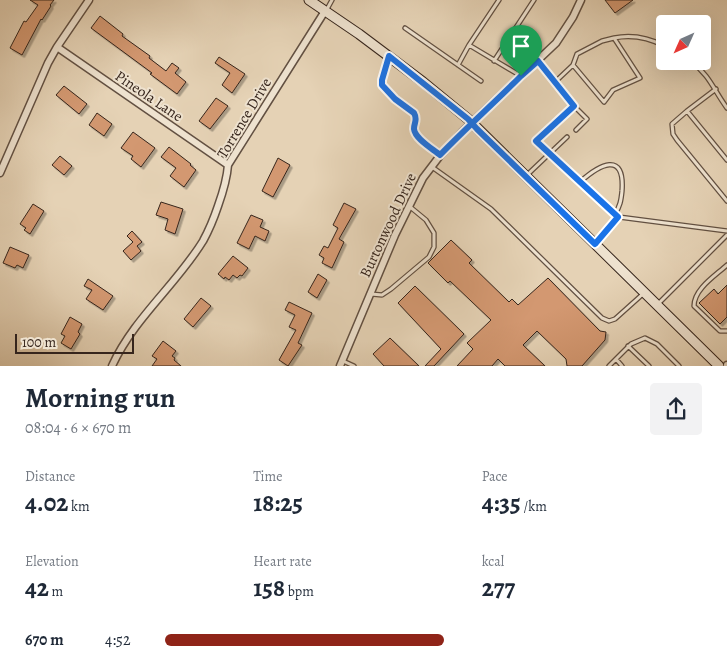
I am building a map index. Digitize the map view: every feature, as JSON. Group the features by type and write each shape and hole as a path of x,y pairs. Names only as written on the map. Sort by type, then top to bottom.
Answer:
{"main road":[{"path":"309,0 389,56 472,124 719,366"}],"street":[{"path":"0,172 57,47 89,0"},
{"name":"Burtonwood Drive","path":"341,363 408,205 430,166 556,43 582,0"},
{"name":"Torrence Drive","path":"112,366 133,330 203,241 221,198 228,175 228,165 325,11"},
{"name":"Pineola Lane","path":"57,47 228,165"}],"lane":[{"path":"325,11 332,0"},
{"path":"458,65 499,0"},
{"path":"494,61 534,0"},
{"path":"405,28 482,81"},
{"path":"555,82 573,65 577,54 602,41 628,35 656,43"},
{"path":"573,65 604,102 613,90 640,78 614,38"},
{"path":"470,45 521,76"},
{"path":"389,56 382,85 395,99 414,113 417,118 415,132 417,136 440,155"},
{"path":"538,61 574,106 587,119 576,130"},
{"path":"702,70 727,108"},
{"path":"716,89 672,124 676,140 727,201"},
{"path":"574,106 536,141 618,217 727,231"},
{"path":"687,111 727,160"},
{"path":"526,176 567,137"},
{"path":"580,182 603,165 608,164 617,168 623,179 620,205 615,214"},
{"path":"430,166 491,209 602,318 609,321 615,320 644,292"},
{"path":"370,294 382,295 391,289 429,257 434,247 434,233 426,220 408,205"},
{"path":"595,244 618,217"},
{"path":"657,305 727,235"},
{"path":"727,265 697,293 694,299 694,306 720,331 727,331"},
{"path":"609,366 628,346 645,338 657,344 679,366"},
{"path":"628,346 649,366"},
{"path":"616,359 622,366"},
{"path":"341,363 354,366"}],"building":[{"path":"30,0 54,0 41,19 22,55 10,48 24,21 26,22 38,5"},
{"path":"605,0 633,0 615,13"},
{"path":"100,16 166,71 172,63 179,68 175,73 186,82 177,94 91,28"},
{"path":"219,57 245,74 232,93 222,85 230,73 215,63"},
{"path":"64,86 87,104 79,114 56,95"},
{"path":"216,98 228,106 210,129 199,121"},
{"path":"97,113 112,124 104,136 89,125"},
{"path":"133,132 155,148 141,167 131,159 133,156 121,148"},
{"path":"169,147 196,170 184,187 170,176 176,168 161,157"},
{"path":"60,156 72,166 64,175 52,165"},
{"path":"278,158 290,165 273,197 262,191"},
{"path":"161,202 183,209 175,234 165,230 168,219 156,215"},
{"path":"344,203 356,209 339,239 344,242 332,268 322,263 324,258 319,255 324,246 328,248 338,228 333,225"},
{"path":"33,204 44,211 30,234 20,224"},
{"path":"251,215 263,220 260,227 269,231 265,241 255,236 249,249 237,243"},
{"path":"132,231 142,242 137,246 141,251 131,260 123,251 133,242 127,236"},
{"path":"451,240 472,260 469,263 509,302 512,299 518,305 548,278 600,331 606,332 605,340 582,366 567,366 566,359 537,331 523,345 545,366 505,366 498,359 492,366 457,366 473,349 467,343 491,320 428,263"},
{"path":"10,247 29,255 23,268 17,265 15,268 3,263"},
{"path":"233,256 248,268 242,276 240,275 237,278 233,275 229,280 225,277 224,279 218,274"},
{"path":"318,274 327,280 317,298 308,292"},
{"path":"88,279 113,296 103,310 86,299 92,290 84,286"},
{"path":"727,285 727,317 720,324 699,303 714,289 718,294"},
{"path":"415,286 464,334 434,366 425,366 441,349 398,303"},
{"path":"201,298 211,306 193,327 184,319"},
{"path":"289,302 312,313 298,343 302,345 288,366 279,360 296,330 289,327 295,315 285,310"},
{"path":"70,317 82,324 78,332 80,334 71,349 61,343 65,336 61,334"},
{"path":"390,338 419,366 384,366 373,354"},
{"path":"163,341 176,351 172,356 181,366 152,366 157,359 152,356"}],"route":[{"path":"521,76 472,124 462,132 440,155 417,136 414,127 417,118 414,113 395,99 382,85 389,56 468,119 472,124 477,129 595,244 618,217 536,141 574,106 538,61 521,76"}]}
